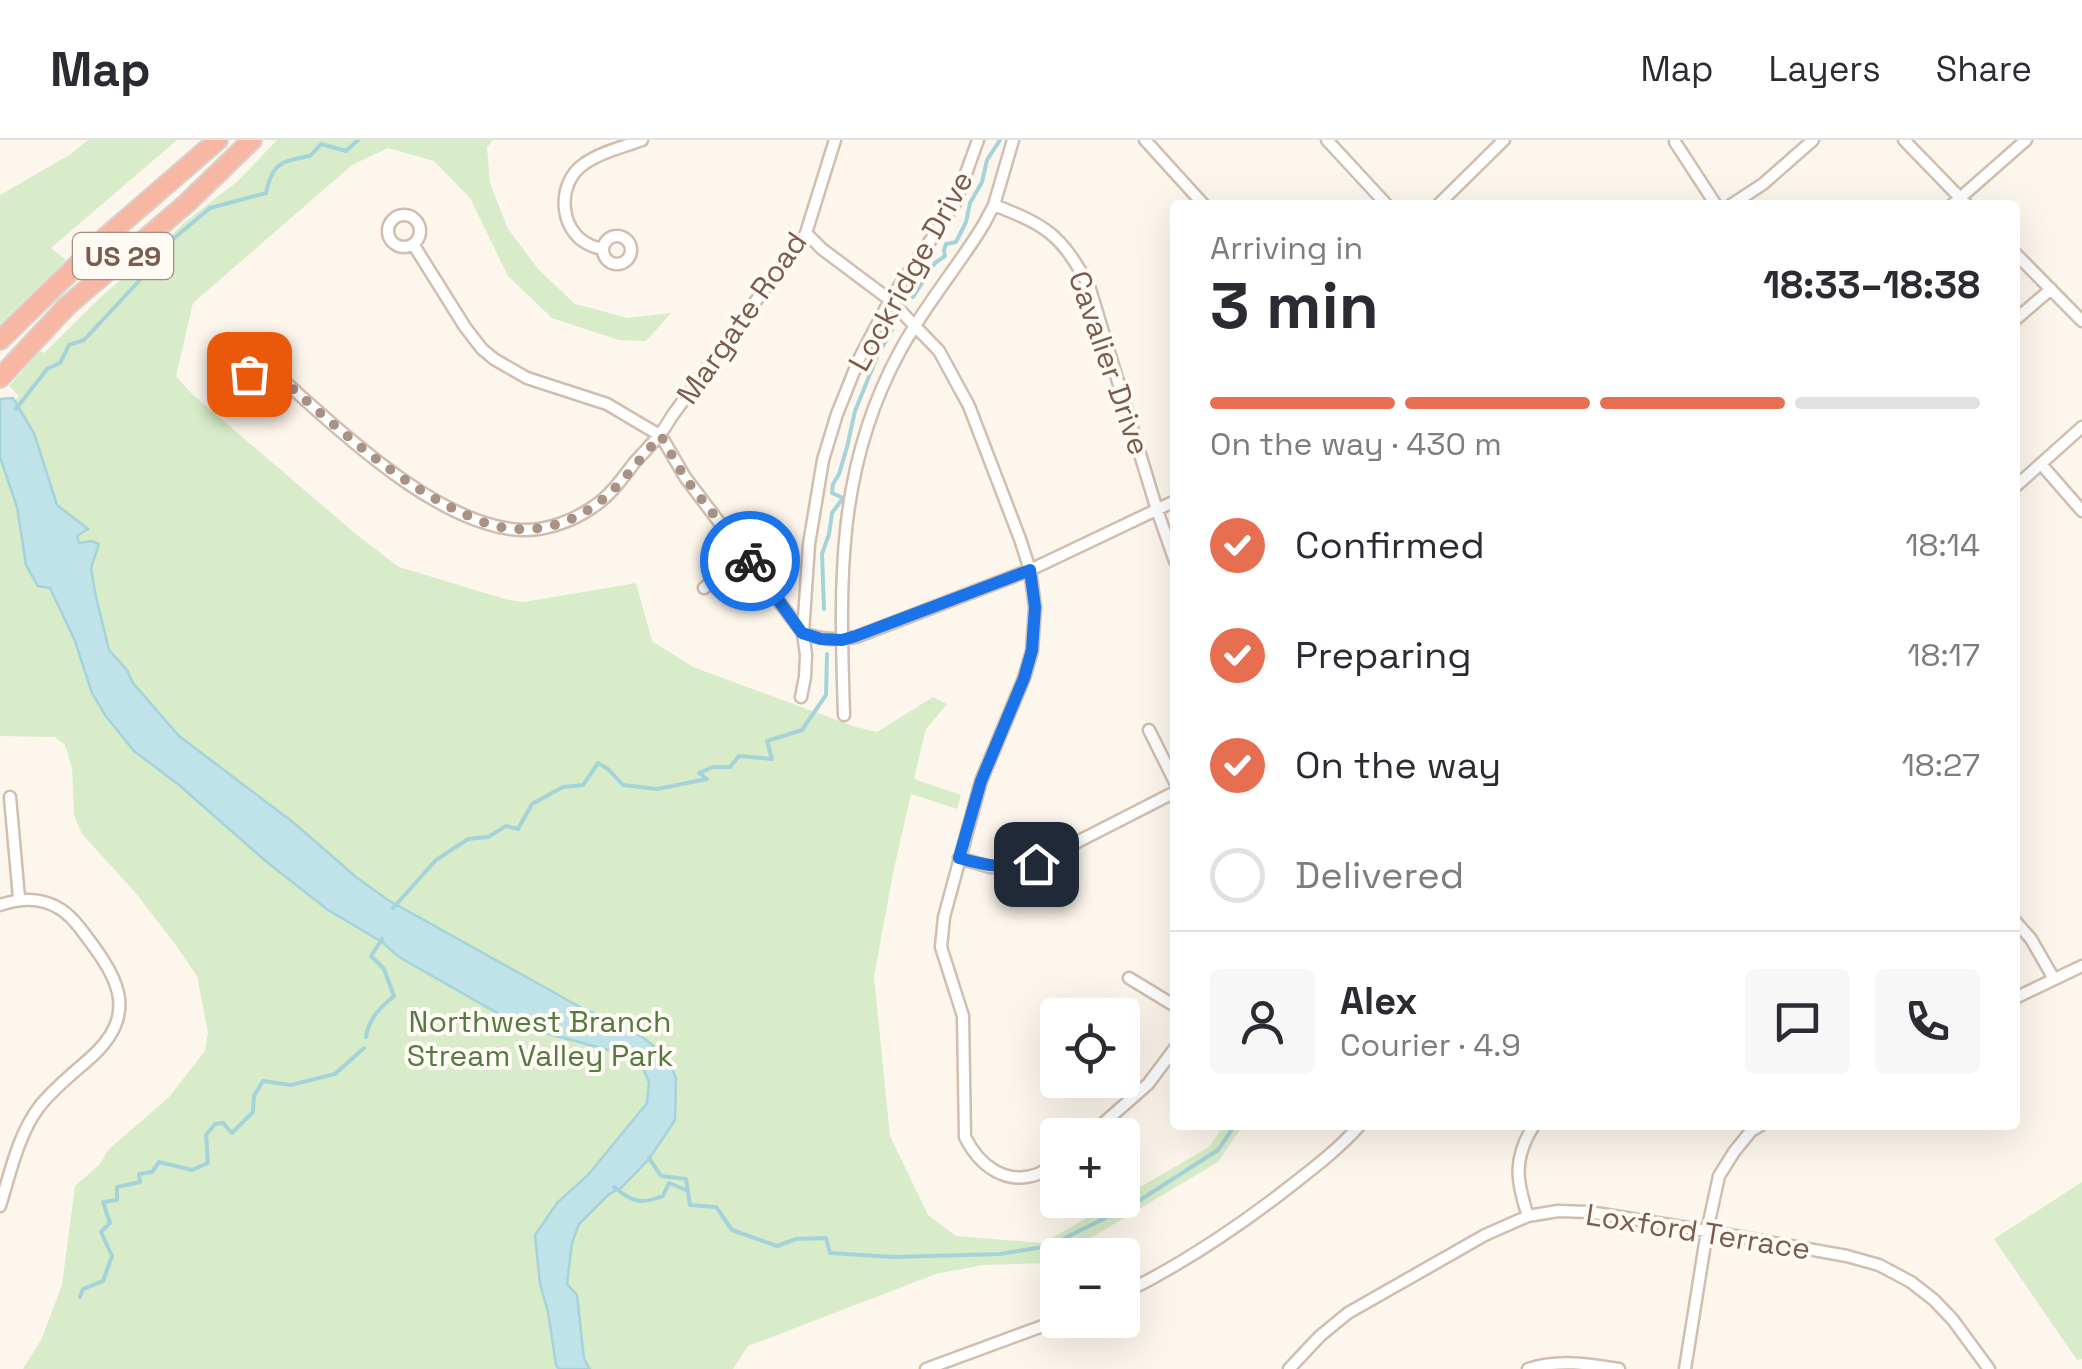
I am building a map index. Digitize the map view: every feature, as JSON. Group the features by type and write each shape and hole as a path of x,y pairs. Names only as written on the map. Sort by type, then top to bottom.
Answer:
{"highway":[{"name":"US 29","path":"0,340 108,235 218,140"},
{"name":"US 29","path":"0,378 67,306 252,140"}],"street":[{"path":"603,249 586,244 568,222 564,210 566,187 582,165 642,140"},
{"name":"Margate Road","path":"269,368 368,453 427,496 495,526 523,530 570,520 607,496 661,436 800,245 835,140"},
{"name":"Lockridge Drive","path":"801,697 809,544 823,460 836,414 890,300 955,204 978,140"},
{"name":"Lockridge Drive","path":"844,715 842,551 848,504 866,429 901,349 971,246 994,204 1013,140"},
{"path":"1327,140 1382,200"},
{"path":"1443,200 1504,140"},
{"path":"1739,200 1813,140"},
{"path":"1904,140 1957,200"},
{"path":"1963,200 2026,140"},
{"path":"1149,142 1200,200"},
{"path":"1674,142 1713,200"},
{"name":"Cavalier Drive","path":"994,204 1051,232 1071,253 1089,286 1170,547"},
{"path":"806,233 890,300 939,351 969,406 1030,570 1035,607 1032,650 981,781 944,917 941,948 962,1016 966,1137 984,1165 1000,1174 1016,1177 1040,1173"},
{"path":"413,244 465,328 494,359 527,378 607,404 661,436 685,478 802,633 821,639 856,636 1030,570 1170,504"},
{"path":"2020,258 2082,320"},
{"path":"2020,316 2051,289"},
{"path":"2020,483 2082,428"},
{"path":"2041,464 2082,511"},
{"path":"704,588 746,555"},
{"path":"1148,730 1170,772"},
{"path":"959,858 990,867 1036,864 1170,795"},
{"path":"10,797 20,898"},
{"path":"0,905 20,898 43,900 59,908 75,921 110,968 119,998 113,1029 105,1042 38,1109 19,1146 0,1206"},
{"path":"2020,927 2054,980"},
{"path":"2020,996 2082,966"},
{"path":"1129,978 1170,1003"},
{"path":"1109,1118 1148,1084 1170,1055"},
{"path":"1140,1285 1223,1237 1319,1165 1355,1130"},
{"path":"1528,1216 1519,1191 1518,1160 1531,1130"},
{"path":"1684,1369 1719,1176 1753,1130"},
{"name":"Loxford Terrace","path":"1289,1369 1348,1313 1485,1235 1528,1216 1558,1211 1707,1231 1879,1265 1934,1300 1989,1369"},
{"path":"926,1369 959,1363 1040,1328"},
{"path":"1528,1369 1567,1363 1620,1369"}],"green space":[{"path":"88,140 177,140 51,248 66,260 0,324 0,195"},
{"name":"Northwest Branch Stream Valley Park","path":"277,140 493,140 487,147 490,183 508,229 539,270 575,304 628,318 671,313 646,341 619,340 552,318 508,276 470,198 434,161 388,148 352,165 193,303 176,376 193,395 399,567 524,602 636,583 652,641 693,667 856,727 877,732 933,697 947,704 926,729 914,779 961,795 957,809 911,794 874,977 890,1136 928,1215 956,1236 1040,1243 1040,1263 983,1265 936,1274 748,1346 733,1369 23,1369 42,1338 62,1285 75,1186 100,1164 108,1150 169,1097 205,1051 208,1033 197,976 134,891 82,834 74,815 72,768 65,745 55,737 0,736 0,418 19,396 9,386 40,351 44,353 185,222 238,181"},
{"name":"Northwest Branch Stream Valley Park","path":"1221,1130 1240,1130 1218,1162 1140,1208 1140,1187 1209,1147"},
{"path":"2082,1182 2082,1359 2077,1360 1994,1239"},
{"name":"Northwest Branch Stream Valley Park","path":"1087,1218 1124,1218 1091,1238 1052,1238"}],"water":[{"path":"13,398 34,433 57,505 88,529 77,536 79,543 99,544 91,568 109,650 179,736 388,900 580,1007 641,1036 669,1058 676,1079 675,1120 649,1159 579,1224 572,1243 567,1284 577,1295 584,1359 590,1369 559,1369 556,1365 535,1235 557,1203 588,1175 647,1103 649,1082 642,1066 623,1054 520,1026 399,957 382,942 328,910 134,751 92,693 75,641 50,588 38,586 26,565 17,507 0,457 0,399"}],"waterway":[{"path":"16,409 47,369 60,363 69,345 84,340 140,280 135,272 152,266 153,256 210,208 266,193 275,169 310,156 321,144 346,151 358,140"},
{"path":"913,297 935,263 945,256 946,244 956,242 982,182 987,160 1000,140"},
{"path":"824,609 822,554 832,513 843,498 832,493 833,484 855,411 895,324"},
{"path":"393,908 436,860 468,839 488,837 506,826 518,829 532,804 563,787 583,785 598,763 623,785 657,789 707,779 699,773 713,767 730,767 739,756 772,759 767,741 802,730 826,695 827,654"},
{"path":"366,1037 376,1014 394,996 384,969 371,956 382,939"},
{"path":"80,1297 83,1289 103,1281 112,1256 101,1232 110,1223 103,1202 117,1200 117,1187 140,1182 139,1174 152,1172 159,1162 192,1170 208,1163 206,1135 215,1124 223,1123 232,1133 253,1112 254,1096 263,1081 291,1085 335,1074 364,1048"},
{"path":"649,1158 661,1176 686,1179 690,1205 716,1207 732,1230 777,1246 796,1239 826,1238 830,1253 895,1257 1000,1254 1049,1246 1137,1202 1218,1150 1232,1130"},
{"path":"614,1187 643,1201 663,1196 669,1183 688,1191"}],"way so far":[{"path":"249,374 260,374 269,368 368,453 427,496 495,526 523,530 570,520 607,496 661,436 685,478 750,561"}],"route":[{"path":"750,561 802,633 842,640 1030,570 1036,623 1032,650 981,781 959,858 990,867 1036,864"}]}
